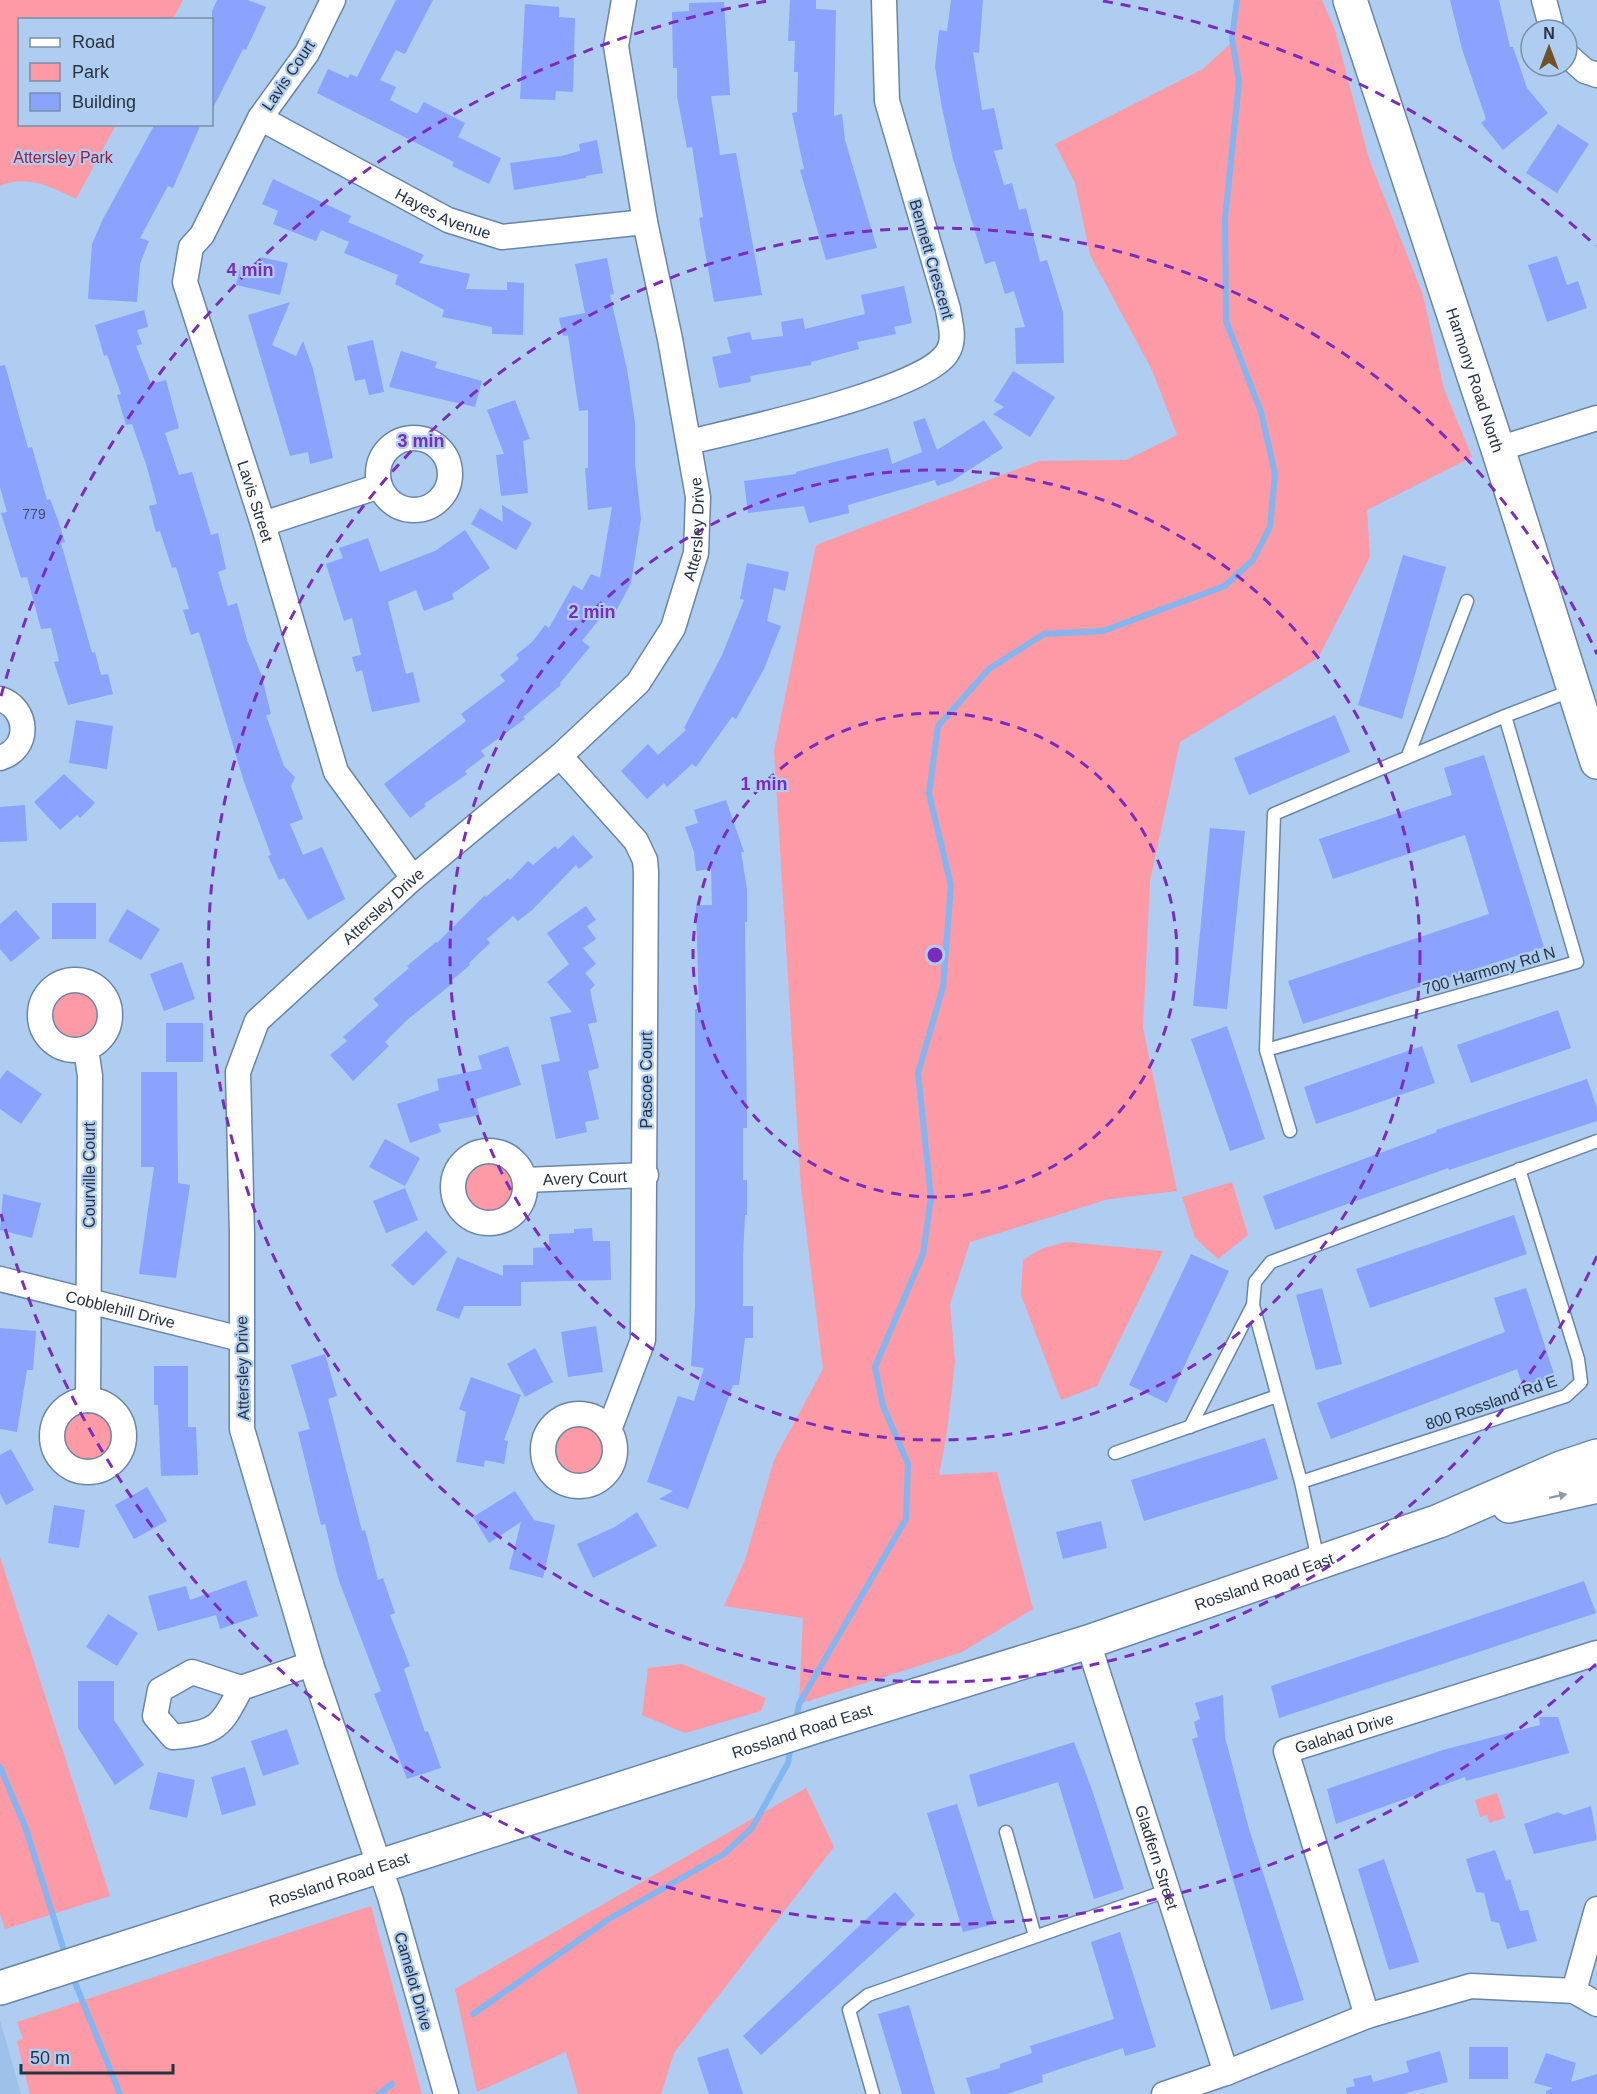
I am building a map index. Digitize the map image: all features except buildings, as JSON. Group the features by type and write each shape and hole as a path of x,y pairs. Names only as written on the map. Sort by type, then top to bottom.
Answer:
{"main road":[{"name":"Harmony Road North","path":"1350,0 1498,449 1597,762"},
{"name":"Rossland Road East","path":"0,1988 823,1724 1088,1642 1439,1521 1561,1468 1597,1456"},
{"path":"1439,1521 1597,1486"}],"street":[{"name":"Lavis Court","path":"260,118 307,53 333,0"},
{"name":"Attersley Drive","path":"381,1867 311,1664 242,1429 242,1235 238,1072 257,1021 413,878 560,756 638,682 673,628 696,553 698,497 645,222 616,46 624,0"},
{"name":"Bennett Crescent","path":"689,442 804,415 935,367 949,352 952,335 948,309 887,101 884,0"},
{"path":"1544,0 1549,18"},
{"path":"1579,66 1585,71 1597,75"},
{"name":"Hayes Avenue","path":"260,118 448,220 502,237 645,222"},
{"name":"Lavis Street","path":"260,118 202,235 191,248 185,282 263,524 336,772 413,878"},
{"path":"1498,449 1597,418"},
{"path":"263,524 380,486"},
{"path":"0,699 15,707 23,724 20,743 14,751 0,758"},
{"name":"Pascoe Court","path":"560,756 636,841 645,860 646,1176 643,1340 609,1430"},
{"name":"Courville Court","path":"86,1049 90,1076 88,1400"},
{"name":"Avery Court","path":"525,1180 646,1176"},
{"name":"Cobblehill Drive","path":"0,1279 241,1339"},
{"name":"Gladfern Street","path":"1088,1642 1226,2073"},
{"name":"Galahad Drive","path":"1367,2016 1286,1751 1597,1653"},
{"path":"241,1688 311,1664"},
{"name":"Camelot Drive","path":"381,1867 447,2094"},
{"path":"1574,1991 1597,1909"},
{"path":"1164,2094 1226,2073 1367,2016 1471,1986 1574,1991 1597,2004"}],"lane":[{"path":"1408,756 1467,601"},
{"path":"1290,1131 1266,1050 1274,814 1408,756 1574,690"},
{"name":"700 Harmony Rd N","path":"1266,1050 1577,962 1505,716"},
{"path":"1319,1564 1300,1482 1253,1305 1255,1282 1271,1262 1597,1141"},
{"name":"800 Rossland Rd E","path":"1300,1482 1566,1396 1581,1382 1578,1359 1519,1169"},
{"path":"1190,1427 1253,1305"},
{"path":"1115,1453 1277,1396"},
{"path":"1006,1832 1035,1936"},
{"path":"873,2094 849,2010 868,1995 1169,1890"}],"shaded area":[{"path":"0,2020 21,2094 0,2094"}],"green space":[{"name":"Attersley Park","path":"0,0 183,0 174,18 18,18 18,126 115,126 76,199 48,186 30,182 20,181 0,186"},
{"path":"1237,0 1322,0 1335,30 1369,159 1423,295 1444,389 1472,457 1367,510 1370,557 1318,658 1180,742 1150,881 1143,1028 1177,1191 1109,1199 970,1242 950,1304 955,1362 947,1432 939,1475 997,1472 1033,1609 962,1652 799,1704 803,1618 724,1606 745,1560 774,1460 823,1369 801,1188 774,751 816,545 1039,461 1126,460 1177,435 1152,370 1090,255 1075,183 1055,144 1203,69 1231,43"},
{"path":"70,989 80,989 89,993 97,1001 101,1015 97,1029 89,1037 80,1041 70,1041 61,1037 53,1029 49,1020 49,1010 53,1001 61,993"},
{"path":"489,1162 499,1164 507,1170 513,1178 515,1188 513,1198 507,1206 499,1212 489,1214 479,1212 471,1206 465,1198 463,1188 465,1178 471,1170 479,1164"},
{"path":"1232,1182 1248,1235 1218,1259 1195,1238 1182,1197"},
{"path":"1066,1242 1163,1251 1097,1386 1061,1400 1021,1295 1023,1260 1041,1249"},
{"path":"88,1409 102,1413 110,1421 114,1435 110,1449 102,1457 88,1461 74,1457 66,1449 62,1435 66,1421 74,1413"},
{"path":"579,1425 589,1427 597,1433 603,1441 605,1451 603,1461 597,1469 589,1475 579,1477 569,1475 561,1469 555,1461 553,1451 555,1441 561,1433 569,1427"},
{"path":"0,1557 110,1896 5,1929 0,1914"},
{"path":"682,1664 766,1698 761,1711 685,1733 642,1715 648,1668"},
{"path":"806,1788 834,1847 674,2053 661,2094 578,2094 566,2052 477,2092 455,1989"},
{"path":"1497,1793 1505,1818 1489,1823 1487,1815 1480,1817 1475,1800"},
{"path":"371,1906 422,2094 30,2094 17,2041 23,2039 17,2022"}],"waterway":[{"path":"796,1720 799,1704 906,1519 908,1464 883,1406 875,1367 923,1254 931,1198 918,1073 943,987 951,885 929,794 938,726 989,669 1044,634 1103,631 1225,586 1253,560 1270,527 1275,474 1261,412 1226,321 1225,219 1239,82 1232,38 1237,0"},
{"path":"473,2014 609,1919 724,1854 752,1828 788,1763 791,1745"},
{"path":"0,1767 26,1829 66,1957"},
{"path":"72,1975 120,2094"},
{"path":"379,2094 392,2084"}]}
